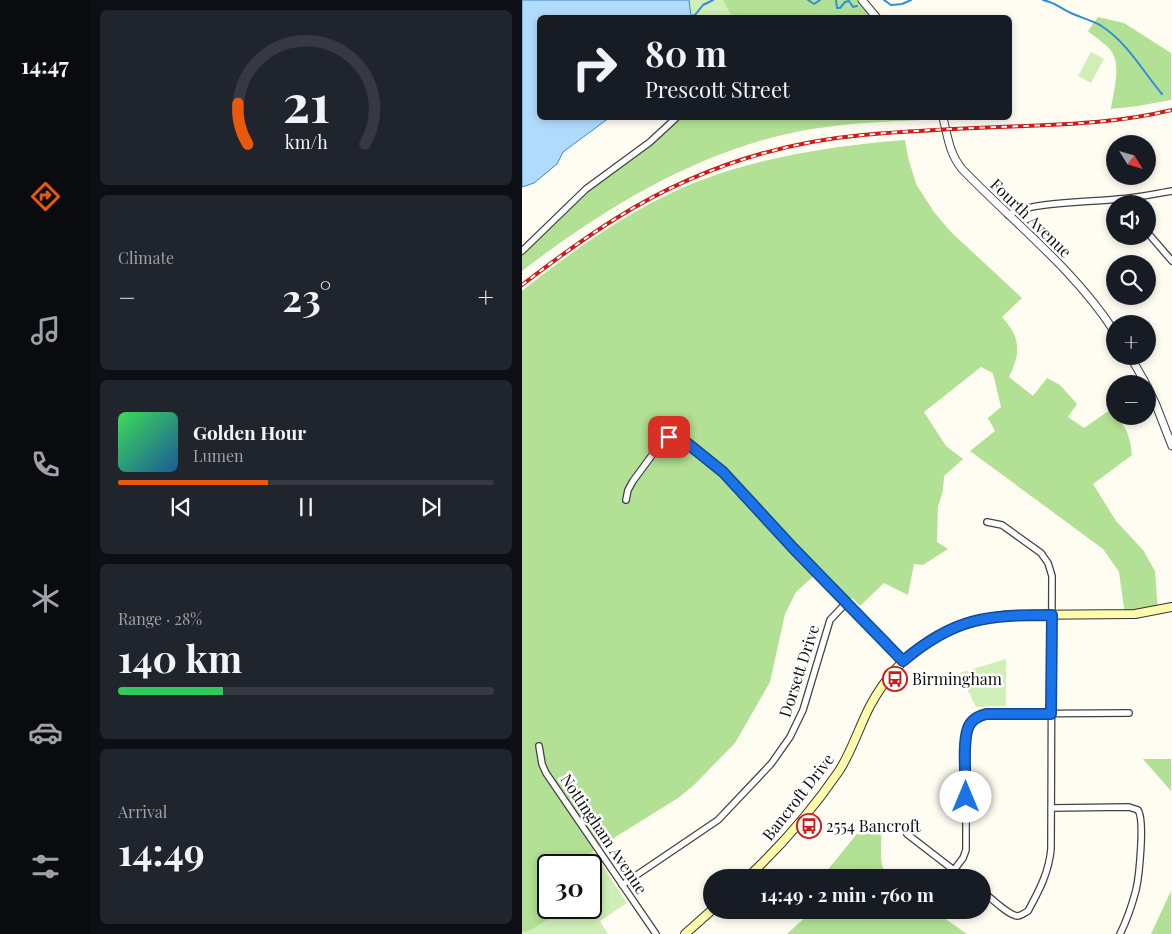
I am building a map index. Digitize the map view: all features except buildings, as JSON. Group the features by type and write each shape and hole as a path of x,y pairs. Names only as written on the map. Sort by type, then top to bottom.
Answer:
{"main road":[{"name":"Bancroft Drive","path":"756,869 789,834 830,783 848,754 880,689 903,661 933,638 965,623 1000,616 1135,614 1172,607"},
{"path":"685,934 703,918"}],"street":[{"path":"862,0 874,15"},
{"path":"522,251 586,189 650,142 674,120"},
{"name":"Fourth Avenue","path":"943,120 948,144 957,163 1082,288 1106,320"},
{"path":"1151,195 1172,190"},
{"path":"1008,215 1022,209 1078,202 1106,202"},
{"path":"1156,242 1172,260"},
{"path":"1156,405 1172,446"},
{"path":"626,500 628,490 633,481 661,442 673,437 682,439 733,481 794,549 903,661"},
{"path":"987,522 1002,525 1044,556 1052,576 1050,860 1044,878 1028,911 1021,915 1014,915 991,898"},
{"name":"Dorsett Drive","path":"622,885 718,820 771,764 790,737 803,710 830,620 846,603"},
{"path":"955,869 966,850 966,743 967,729 970,723 978,716 986,714 1129,714"},
{"name":"Nottingham Avenue","path":"539,746 542,764 546,772 656,934"},
{"path":"1051,808 1129,807 1138,810 1140,813 1140,844 1136,888 1131,907 1120,934"},
{"path":"907,834 953,869"}],"green space":[{"path":"689,0 723,0 731,15 691,15"},
{"path":"723,0 863,0 876,15 731,15"},
{"path":"1098,17 1124,23 1171,53 1171,100 1111,109 1116,62 1112,52 1088,31"},
{"path":"1091,52 1104,59 1091,83 1078,76"},
{"path":"670,120 922,120 878,122 812,129 772,138 733,150 658,182 623,202 554,247 522,271 522,250 579,195 649,142"},
{"path":"905,140 916,184 934,212 951,232 1022,298 1002,317 1013,332 1017,346 1016,360 1009,377 1033,396 1047,378 1060,385 1077,404 1068,417 1084,428 1106,413 1106,425 1123,425 1130,440 1132,455 1093,484 1116,521 1143,550 1155,571 1158,611 1125,615 1119,572 1103,549 970,451 995,431 988,418 1001,407 993,373 981,367 924,412 946,446 963,459 944,476 943,490 938,507 937,542 948,549 923,565 914,564 908,595 884,583 860,606 852,598 847,603 817,573 796,592 785,614 770,682 735,743 693,786 678,798 589,854 537,854 537,919 548,919 533,929 522,932 522,291 560,262 619,222 660,198 682,188 764,161 848,146"},
{"path":"1006,659 1006,706 976,707 959,673"},
{"path":"1143,759 1171,759 1171,791"},
{"path":"878,820 884,869 828,869 860,830"},
{"path":"602,865 627,903 600,921 608,934 523,934 522,932 533,929 548,919 602,919"},
{"path":"1171,891 1171,934 1151,934"},
{"path":"803,919 946,919 967,934 787,934"}],"water":[{"path":"522,0 689,0 691,15 537,15 537,120 606,120 563,152 557,164 534,183 522,187"}],"waterway":[{"path":"695,15 703,5 713,0"},
{"path":"808,0 814,4 820,0"},
{"path":"836,0 837,8 840,8 845,2 849,1 853,7 857,6"},
{"path":"884,0 891,5 902,4 911,0"},
{"path":"1043,0 1100,25 1110,32 1134,57 1162,94"}],"railway":[{"path":"522,285 591,235 644,202 703,174 734,162 766,153 830,139 863,135 924,130 1098,122 1172,110"}],"place":[{"name":"Birmingham","path":"895,679"},
{"name":"2554 Bancroft","path":"809,826"}],"route":[{"path":"669,437 682,439 733,481 794,549 903,661 933,638 970,622 1010,615 1052,615 1051,714 986,714 978,716 972,721 967,729 966,797"}]}
